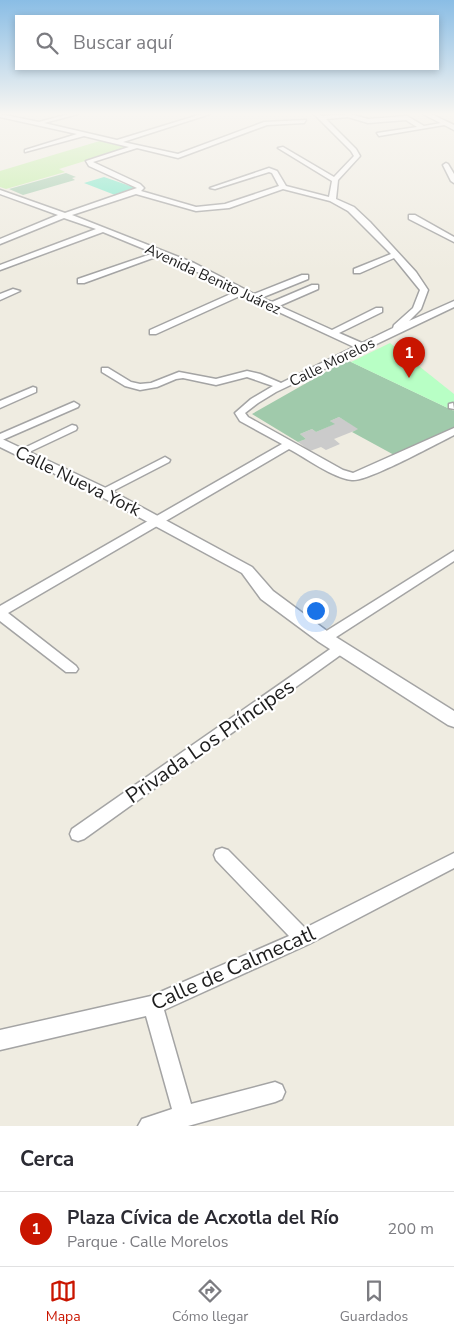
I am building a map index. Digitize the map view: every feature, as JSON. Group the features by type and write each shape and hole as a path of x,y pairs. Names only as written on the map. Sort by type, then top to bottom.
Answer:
{"street":[{"path":"94,167 138,185 138,190"},
{"path":"313,167 335,180"},
{"path":"332,200 335,180 347,167"},
{"path":"447,167 454,181"},
{"path":"213,188 269,170 276,172 283,187"},
{"path":"0,242 62,216 138,190 196,209 226,206 283,187 332,200 350,208 413,274 424,290 417,309 389,333"},
{"name":"Avenida Benito Juárez","path":"0,192 62,216 103,229 191,265 253,298 362,347"},
{"path":"0,201 12,197"},
{"path":"412,217 454,240"},
{"path":"0,268 103,229"},
{"path":"81,281 160,253"},
{"path":"357,271 396,255"},
{"path":"253,298 305,277"},
{"path":"271,306 315,287"},
{"path":"0,297 16,290"},
{"path":"153,332 242,292"},
{"name":"Calle Morelos","path":"290,444 244,419 240,413 245,407 282,387 389,333 454,304"},
{"path":"333,333 379,310"},
{"path":"105,370 133,387 141,388 179,374 188,374 213,382 220,382 242,374 250,374 282,387"},
{"path":"0,405 33,390"},
{"path":"0,442 74,404"},
{"path":"21,452 72,428"},
{"path":"71,669 0,613 290,444 339,472 353,477 367,474 454,431"},
{"name":"Calle Nueva York","path":"0,442 104,492 247,570 267,595 325,638 454,720"},
{"path":"104,492 165,460"},
{"path":"325,638 454,555"},
{"name":"Privada Los Príncipes","path":"78,834 342,648"},
{"path":"222,855 303,938"},
{"name":"Calle de Calmecatl","path":"0,1040 153,1005 303,938 453,861"},
{"path":"153,1005 184,1116"},
{"path":"149,1126 275,1092"}],"shaded area":[{"path":"339,417 359,429 334,439 340,444 326,450 321,447 310,451 298,442 306,439 300,434 312,429 316,432 334,424 330,421"}],"green space":[{"path":"15,167 67,167 59,169 65,172 6,189 0,187 0,171"},
{"path":"66,173 76,177 72,178 75,180 23,195 9,189"},
{"path":"104,177 136,188 115,195 84,183"},
{"path":"390,343 454,394 454,411 351,362"},
{"path":"347,360 454,411 454,428 396,456 352,432 358,429 339,417 330,421 335,424 316,432 312,429 300,434 306,439 298,442 252,414"}],"place":[{"name":"Plaza Cívica de Acxotla del Río","path":"409,378"}]}
